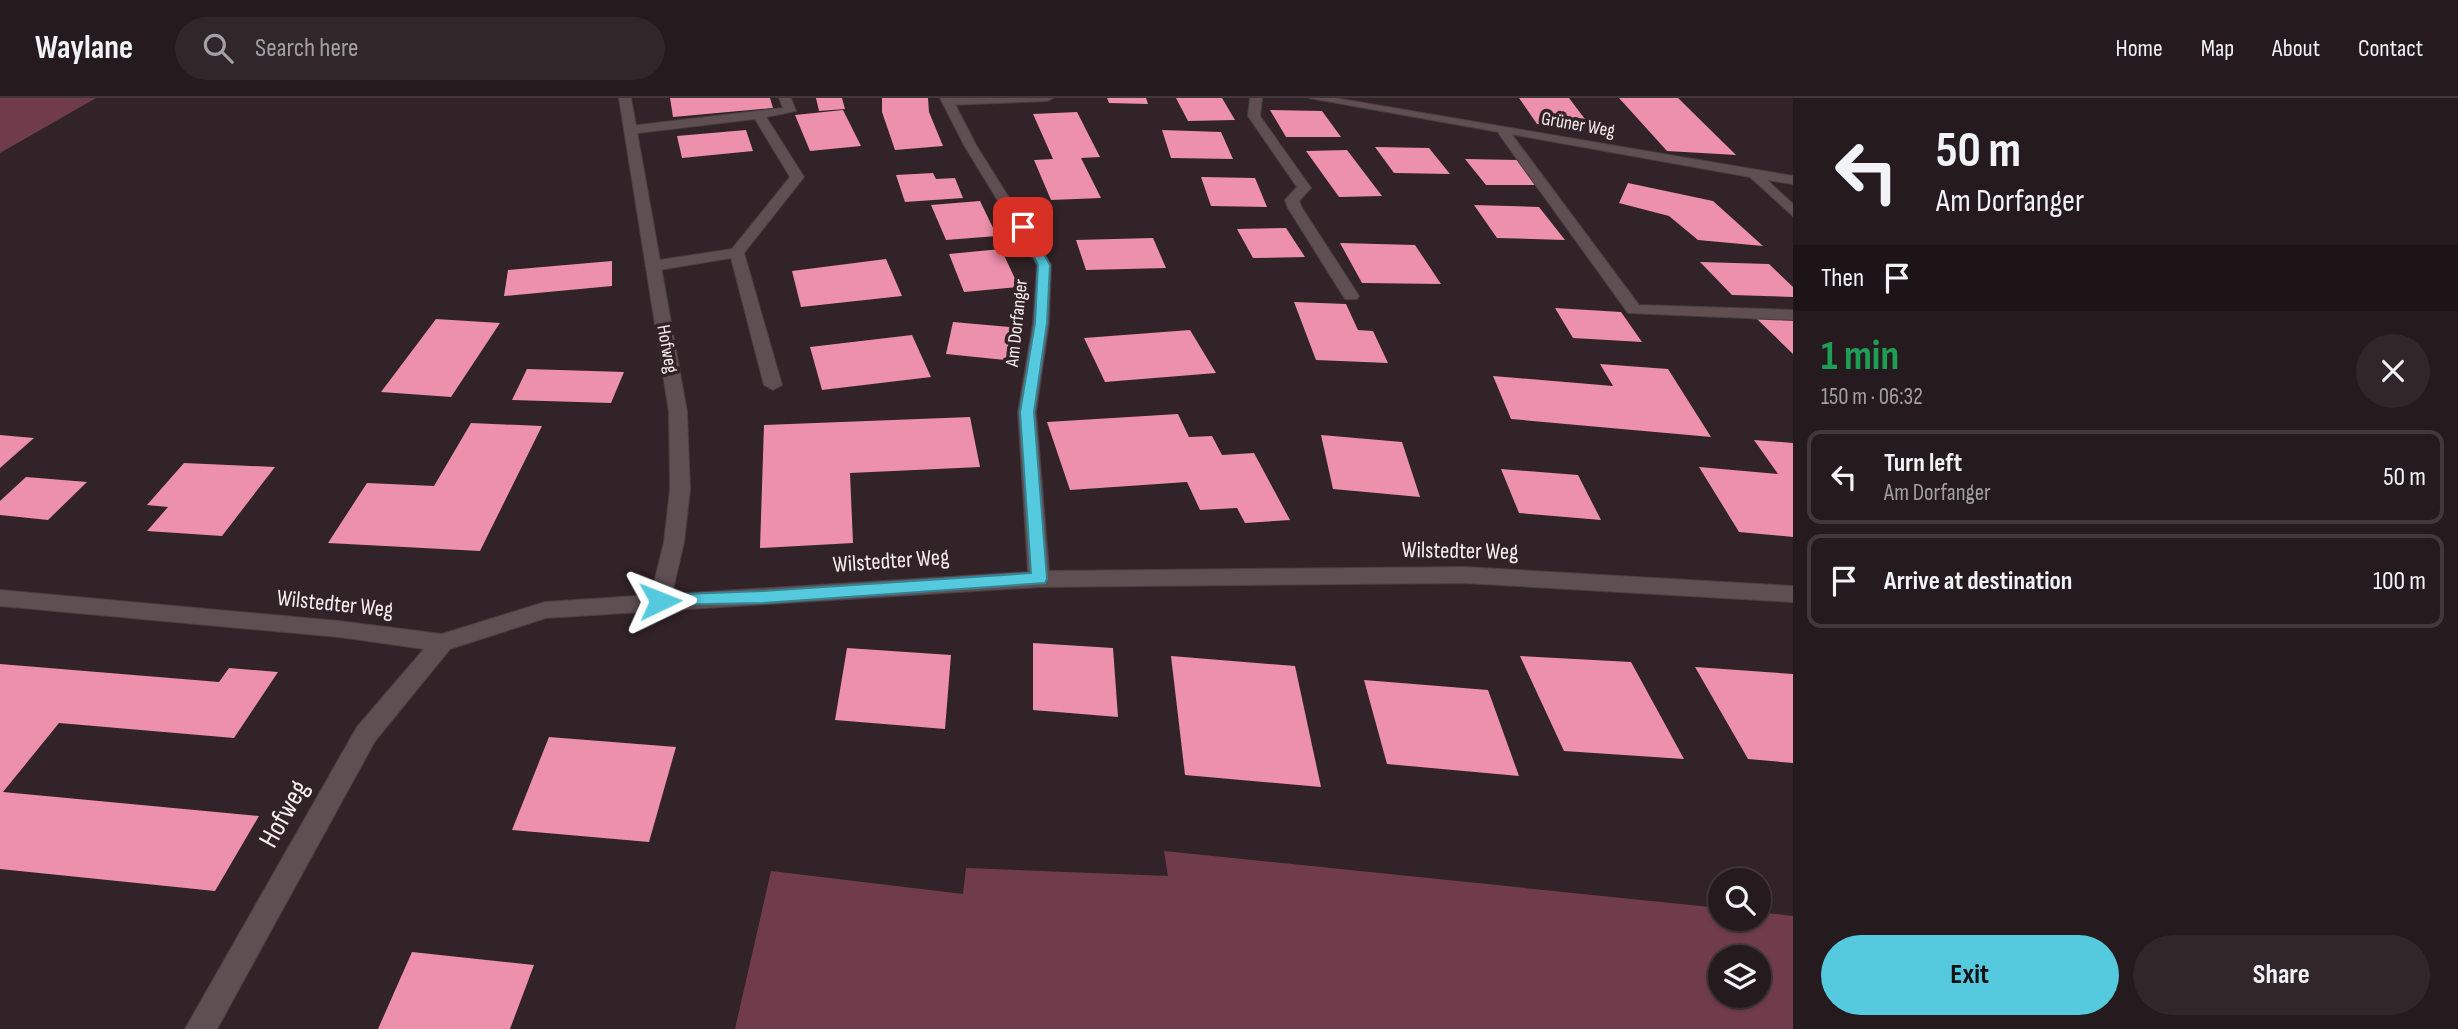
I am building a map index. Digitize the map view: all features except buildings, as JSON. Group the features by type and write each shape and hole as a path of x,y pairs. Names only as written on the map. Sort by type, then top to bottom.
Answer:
{"street":[{"name":"Hofweg","path":"625,98 678,412 680,490 674,542 660,601"},
{"path":"630,130 790,111 785,98"},
{"path":"947,99 1047,98"},
{"path":"1256,98 1254,116 1271,145 1304,188 1292,200 1295,208 1351,296"},
{"name":"Grüner Weg","path":"1315,98 1756,176 1793,180"},
{"name":"Am Dorfanger","path":"947,99 970,145 1044,265 1041,323 1027,412 1039,579"},
{"path":"653,266 737,253 797,177 758,114"},
{"path":"1503,131 1634,310 1793,315"},
{"path":"1756,176 1793,212"},
{"path":"737,253 773,385"},
{"name":"Wilstedter Weg","path":"0,598 339,629 442,642 545,610 1039,579 1464,575 1793,594"},
{"name":"Hofweg","path":"200,1029 366,734 442,642"}],"shaded area":[{"path":"0,98 96,98 0,153"},
{"path":"1164,851 1708,907 1708,931 1771,931 1771,913 1793,916 1793,1029 735,1029 771,871 963,894 966,868 1168,876"}],"route":[{"path":"660,601 1039,579 1027,412 1041,323 1044,265 1023,227"}]}
